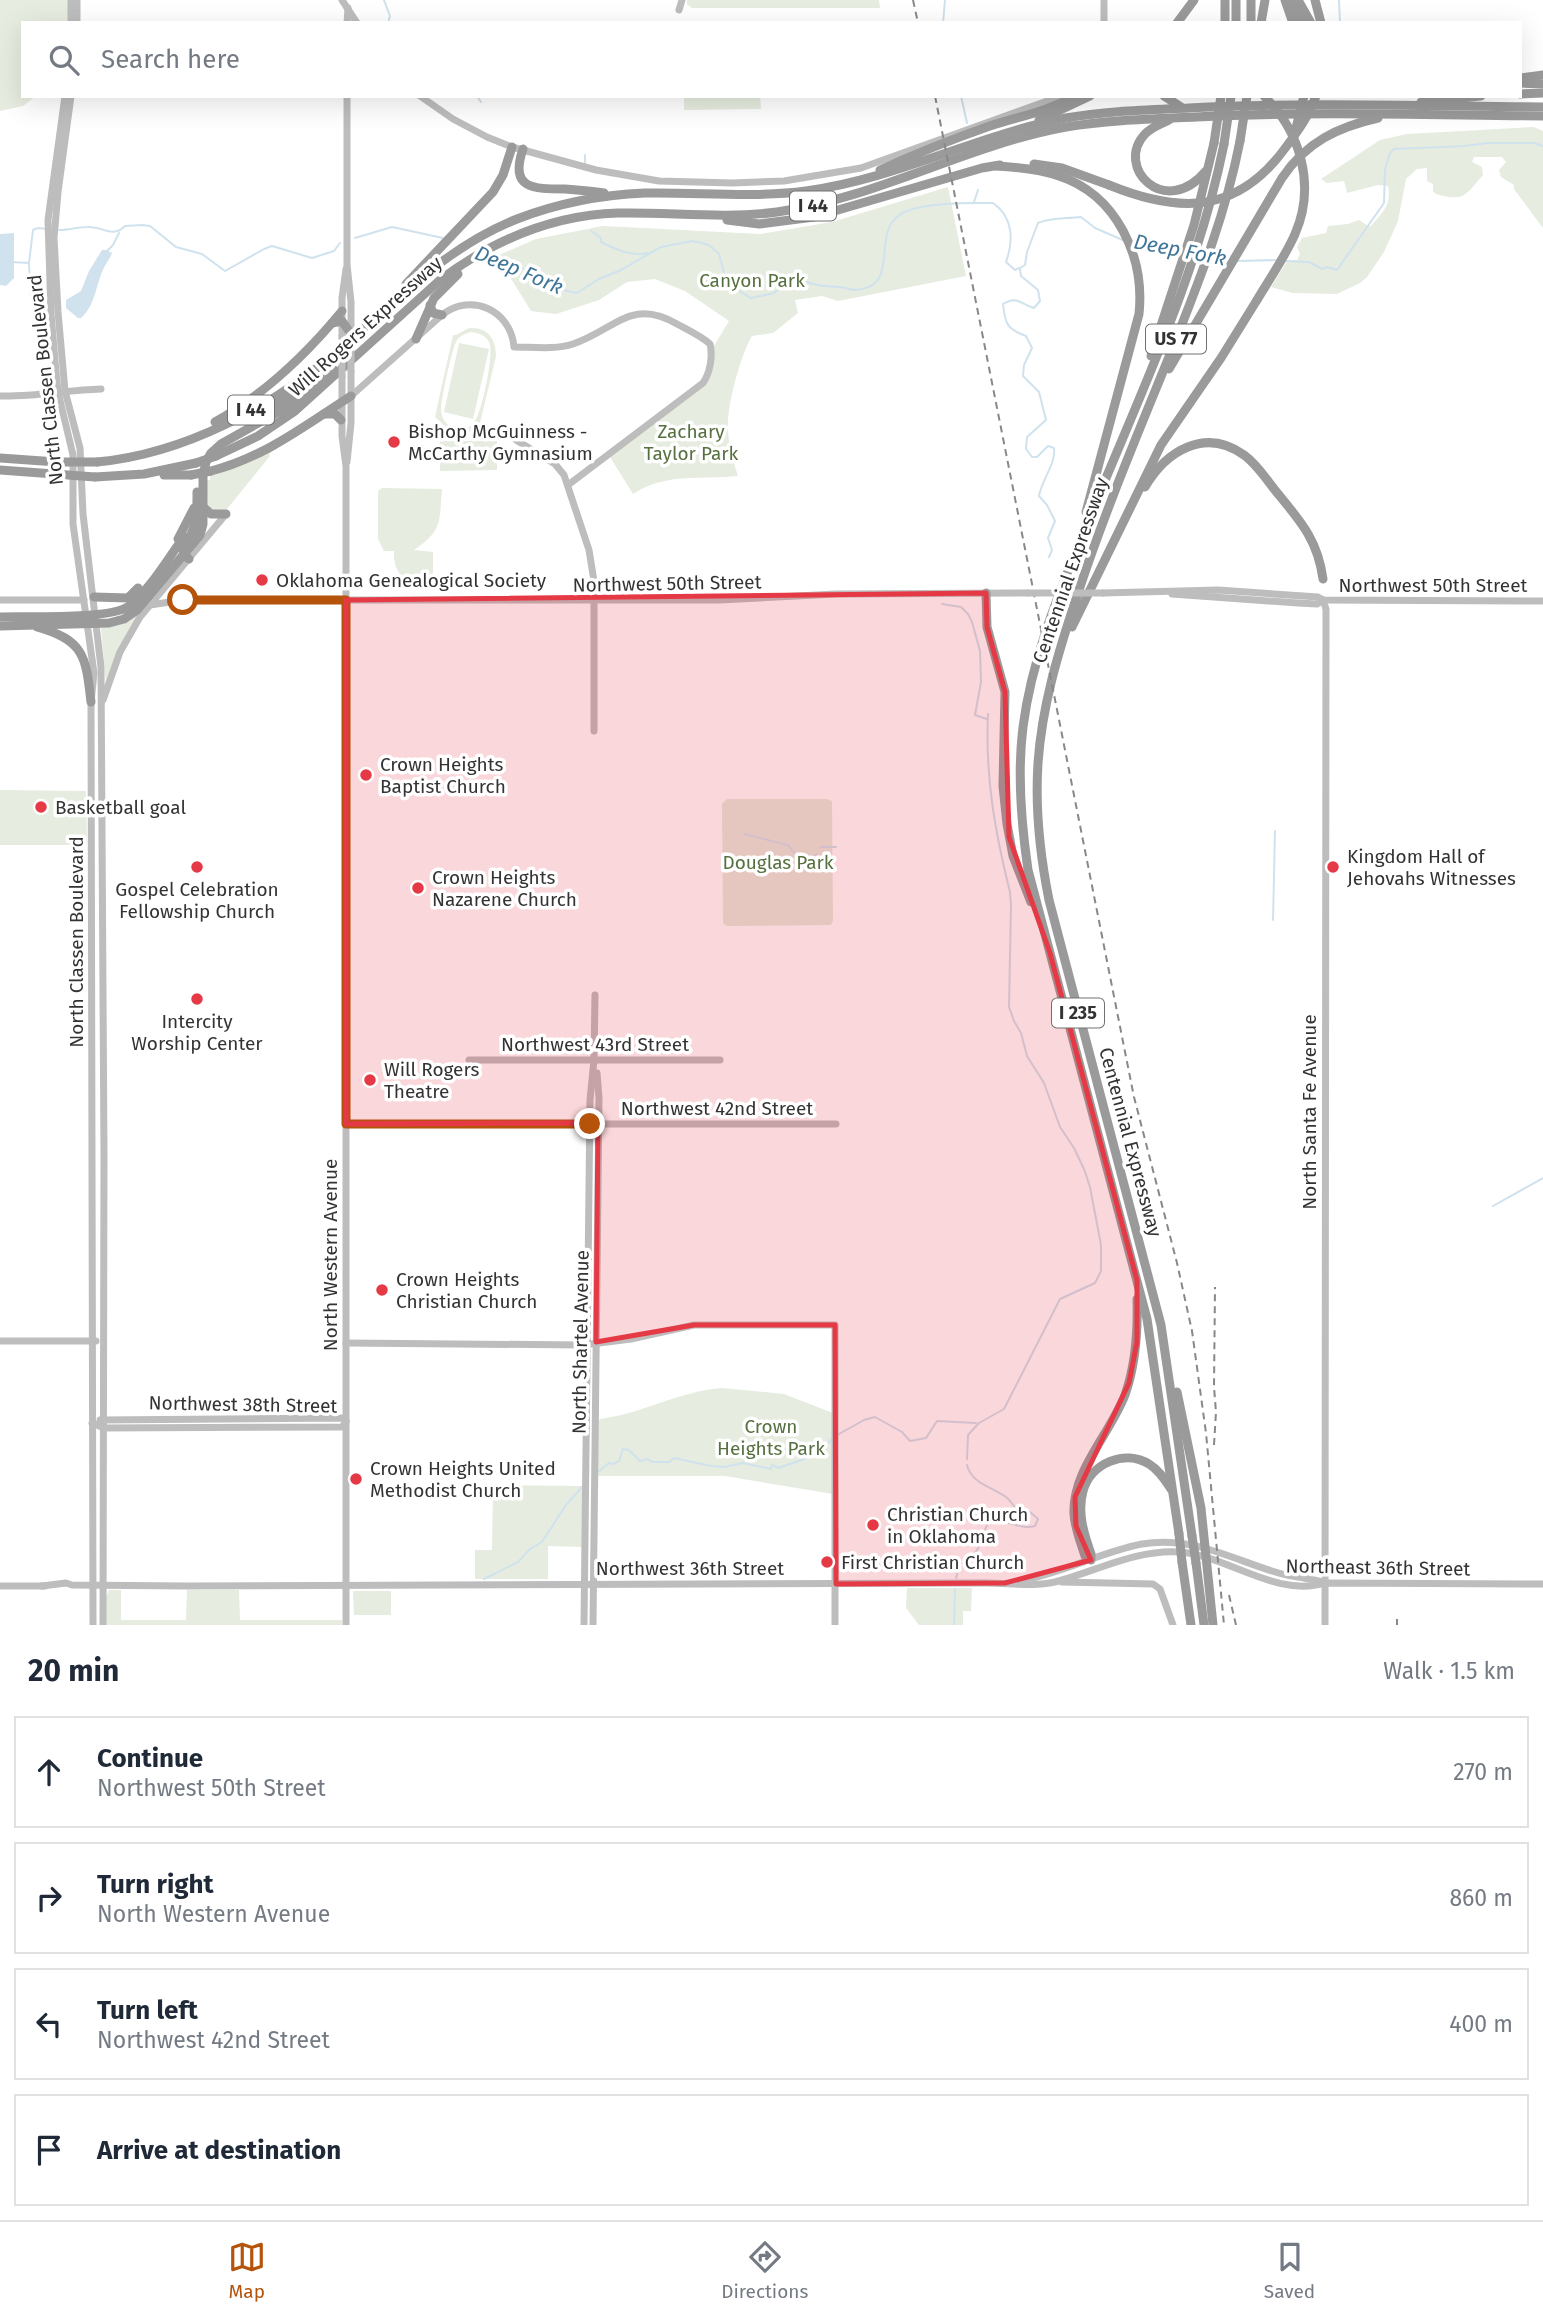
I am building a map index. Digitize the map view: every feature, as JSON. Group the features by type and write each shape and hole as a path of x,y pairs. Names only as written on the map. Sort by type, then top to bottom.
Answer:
{"highway":[{"path":"1178,21 1194,0"},
{"path":"1225,0 1225,21"},
{"path":"1236,0 1236,21"},
{"path":"1251,0 1251,21"},
{"path":"1285,0 1292,21"},
{"path":"1291,0 1301,21"},
{"path":"1298,0 1310,21"},
{"path":"1315,0 1321,21"},
{"path":"1261,21 1265,1"},
{"path":"1522,80 1543,75"},
{"path":"1522,80 1543,84"},
{"path":"1522,94 1543,93"},
{"path":"856,181 920,152 1044,110 1071,98"},
{"path":"1011,131 1086,98"},
{"path":"1167,98 1182,108"},
{"path":"1199,227 1209,168 1219,144 1221,98"},
{"path":"1199,227 1230,98"},
{"name":"US 77","path":"1154,394 1198,284 1230,190 1247,98"},
{"path":"1054,671 1080,608 1161,445 1221,358 1295,234 1304,195 1304,172 1299,149 1278,110 1266,98"},
{"path":"1285,149 1299,120 1304,98"},
{"path":"677,214 759,224 814,217 996,166 1017,163 1047,165 1081,174 1159,202 1190,204 1209,201 1253,183 1276,161 1306,121 1315,98"},
{"path":"1154,394 1287,170 1311,145 1344,127 1392,111 1463,98"},
{"name":"Will Rogers Expressway","path":"0,458 97,462 138,455 180,443 259,406 317,368 448,256 482,235 516,219 579,200 619,195 771,194 807,191 888,173 1011,131 1087,115 1278,105 1543,116"},
{"name":"Will Rogers Expressway","path":"0,470 95,477 144,474 216,456 258,436 295,411 440,280 500,245 541,226 601,214 752,214 808,207 861,192 992,146 1049,131 1108,121 1543,107"},
{"path":"1174,118 1152,128 1141,139 1136,157 1138,169 1144,179 1159,190 1179,191 1191,187 1209,168"},
{"path":"389,305 413,275 493,192 503,174 512,146"},
{"path":"523,149 518,172 529,187 619,195"},
{"path":"996,166 1062,176 1087,190 1108,208 1118,222 1132,249 1139,272 1139,314 1077,550"},
{"name":"Centennial Expressway","path":"1191,1625 1152,1345 1137,1279 1035,899 1021,807 1021,750 1039,651 1137,401 1199,227"},
{"path":"416,339 430,305 442,287 465,265"},
{"path":"430,305 433,313 442,315"},
{"path":"180,443 259,395 339,318 348,332"},
{"path":"137,610 189,555 200,535 203,524 204,469 217,447 285,408 370,344"},
{"path":"189,555 183,546 192,535 196,520 199,466 209,447 282,403 317,368"},
{"path":"144,474 191,475 238,463 264,451 323,414 342,402 351,392"},
{"name":"Centennial Expressway","path":"1154,394 1095,540 1062,637 1042,724 1038,763 1038,819 1042,864 1052,913 1154,1293 1166,1349 1204,1625"},
{"path":"323,414 335,414 341,420"},
{"path":"1110,546 1150,479 1166,459 1191,446 1218,444 1237,450 1250,460 1299,520 1316,546 1324,579"},
{"path":"89,598 131,596 181,534 197,497"},
{"path":"203,507 211,514 226,514"},
{"path":"0,626 91,619 128,607 162,567 196,520"},
{"path":"162,567 189,555"},
{"path":"990,593 987,627 1005,692 1003,769 1007,824 1013,856 1050,953"},
{"path":"0,617 118,622 150,605"},
{"path":"32,625 64,638 80,653 87,666 91,702"},
{"path":"1092,1565 1085,1556 1076,1526 1075,1497 1129,1383 1137,1342 1137,1279"},
{"path":"1166,1349 1198,1491 1213,1625"},
{"path":"1092,1565 1081,1522 1081,1505 1083,1489 1095,1471 1116,1460 1139,1460 1156,1469 1173,1492"}],"main road":[{"path":"71,0 71,21"},
{"path":"77,0 77,21"},
{"path":"342,0 348,4 356,21"},
{"path":"1104,0 1104,21"},
{"name":"North Classen Boulevard","path":"60,152 65,98"},
{"name":"North Classen Boulevard","path":"71,98 54,192 51,237 62,391 80,448 94,673 91,702 93,1625"},
{"name":"North Western Avenue","path":"346,1625 346,466 341,420 348,332 347,98"},
{"path":"423,98 465,126 512,146 596,170 639,179 732,183 784,181 861,168 1055,98"},
{"name":"North Western Avenue","path":"339,318 347,265"},
{"path":"351,392 365,385 442,315 464,304 485,306 507,326 514,347 567,346 629,316 645,313 665,317 706,341 711,349 708,374 703,383 568,485"},
{"path":"346,376 365,385"},
{"name":"North Western Avenue","path":"346,376 351,392 350,448 346,466"},
{"path":"0,396 36,396 62,391 101,389"},
{"path":"516,440 555,464 560,470 568,485 592,562 594,731"},
{"path":"101,708 120,652 132,628 189,555 226,514"},
{"path":"162,588 160,596 170,601"},
{"name":"Northwest 50th Street","path":"150,605 170,601 719,600 836,594 1181,590 1234,591 1318,597 1323,600 1543,601"},
{"path":"0,600 89,598"},
{"name":"North Santa Fe Avenue","path":"1323,600 1326,609 1325,1625"},
{"name":"North Classen Boulevard","path":"91,619 101,667 103,1625"},
{"name":"North Shartel Avenue","path":"593,1625 586,1478 594,1124 590,1093 594,1060 595,995"},
{"name":"Northwest 43rd Street","path":"469,1060 720,1060"},
{"name":"Northwest 42nd Street","path":"346,1124 836,1124"},
{"path":"346,1343 591,1343 631,1339 694,1325 835,1325 835,1625"},
{"path":"0,1340 92,1340 103,1343"},
{"name":"North Shartel Avenue","path":"584,1625 589,1584 594,1480 591,1343"},
{"name":"Northwest 38th Street","path":"104,1418 342,1418 346,1421 342,1427 104,1428 92,1423 104,1418"},
{"name":"Northwest 36th Street","path":"346,1585 1034,1585 1054,1582 1150,1543 1175,1542 1205,1547 1273,1571 1315,1578 1325,1583"},
{"name":"Northwest 36th Street","path":"1005,1583 1152,1553 1179,1552 1206,1558"},
{"name":"Northeast 36th Street","path":"1206,1558 1283,1583 1314,1586 1325,1583 1543,1584"},
{"path":"1305,1578 1325,1560"},
{"path":"1092,1565 1097,1582"},
{"path":"1054,1582 1141,1582 1158,1586 1173,1625"},
{"path":"0,1586 66,1588 72,1585 346,1585"}],"highlighted area":[{"path":"986,593 987,627 1005,692 1009,837 1050,953 1137,1280 1137,1342 1129,1383 1075,1497 1076,1526 1091,1560 1005,1583 836,1584 835,1325 694,1325 596,1342 598,1123 346,1124 346,600"}],"green space":[{"path":"0,0 69,0 69,21 21,21 21,98 33,98 23,106 0,111"},
{"path":"687,0 879,0 880,8 692,8 687,4"},
{"path":"684,98 760,98 761,109 684,110"},
{"path":"1534,127 1543,131 1543,228 1514,189 1514,185 1501,177 1499,170 1506,162 1502,157 1474,157 1472,162 1482,167 1483,175 1469,191 1459,197 1436,194 1433,184 1427,181 1427,168 1417,169 1406,179 1398,221 1384,252 1360,283 1337,294 1292,293 1271,287 1287,261 1297,260 1300,254 1297,247 1302,238 1326,233 1328,226 1359,220 1370,227 1382,213 1389,199 1388,186 1378,185 1347,193 1344,181 1327,183 1321,179 1380,140 1407,134"},
{"name":"Canyon Park","path":"948,187 966,276 838,301 822,296 795,300 798,313 773,333 752,336 739,367 732,393 728,427 738,476 658,482 633,494 610,457 703,387 714,346 729,321 685,291 655,279 627,282 599,300 556,314 531,311 497,256 536,239 603,226 760,234 832,222"},
{"path":"469,328 481,329 492,339 496,356 480,423 467,434 461,435 451,431 435,417 453,335","holes":["471,332 484,336 489,342 489,369 475,421 469,427 458,429 450,427 442,417 441,409 455,345 460,337"]},
{"path":"459,343 489,349 473,419 444,412"},
{"path":"440,441 497,441 497,470 440,471"},
{"path":"276,446 227,509 223,512 208,509 205,480 210,480 210,473"},
{"path":"382,488 442,489 438,525 430,537 414,550 433,552 433,590 417,587 404,579 396,567 394,551 384,551 378,539 378,491"},
{"path":"143,609 121,644 106,683 101,628"},
{"path":"0,790 86,791 87,843 0,845"},
{"name":"Douglas Park","path":"727,799 832,801 831,925 727,926 723,923 722,804"},
{"name":"Crown Heights Park","path":"722,1388 784,1394 833,1413 833,1494 725,1476 597,1476 600,1419 691,1393"},
{"path":"493,1485 582,1486 583,1547 548,1546 548,1579 475,1579 475,1550 492,1550"},
{"path":"907,1588 972,1588 971,1611 963,1611 963,1625 919,1625 906,1608"},
{"path":"109,1590 121,1590 121,1620 186,1620 187,1590 239,1590 240,1620 342,1620 342,1625 106,1625 106,1597"},
{"path":"353,1591 391,1591 391,1615 354,1615"}],"water":[{"path":"14,233 14,278 6,286 0,285 0,234"},
{"path":"102,250 112,254 90,306 81,318 78,318 66,308 66,300 81,291"}],"waterway":[{"path":"384,0 390,16 389,21"},
{"path":"943,21 945,0"},
{"path":"1339,0 1340,21"},
{"path":"478,98 481,102"},
{"path":"961,98 967,123"},
{"name":"Deep Fork","path":"1286,261 1309,262 1322,269 1327,267 1337,270 1384,203 1385,169 1394,149 1488,143 1534,143 1543,146"},
{"path":"585,155 585,163"},
{"path":"974,202 978,190"},
{"name":"Deep Fork","path":"488,255 515,264 559,289 577,293 661,247 693,241 709,245 719,254 727,284 751,298 774,293 786,284 799,286 807,282 855,290 869,287 878,280 887,233 901,214 933,205 993,203 1005,215 1010,230 1006,262 1015,270 1019,268"},
{"name":"Deep Fork","path":"1020,268 1025,265 1038,223 1043,221 1081,217 1095,228 1125,241"},
{"name":"Deep Fork","path":"59,230 93,227 116,232 125,226 150,226 176,247 202,254 225,271 272,246 312,258 334,251 340,243"},
{"name":"Deep Fork","path":"355,238 392,227 443,238"},
{"name":"Deep Fork","path":"11,262 29,263 33,230 47,229"},
{"path":"591,231 601,238 601,242 617,250 635,254 647,253"},
{"path":"107,251 119,233"},
{"name":"Deep Fork","path":"1133,244 1179,253"},
{"name":"Deep Fork","path":"1213,258 1228,260"},
{"name":"Deep Fork","path":"1237,261 1277,260"},
{"path":"29,264 31,297 43,304"},
{"path":"1020,269 1021,276 1038,290 1040,301 1034,308 1015,300 1003,304 1008,325 1026,336 1032,348 1024,365 1023,376 1039,392 1046,420 1027,437 1026,449 1032,457 1037,457 1048,446 1054,448 1053,460 1039,496 1055,521 1048,538 1052,550 1049,557"},
{"path":"942,604 961,607 972,622 980,651 981,682 975,715 987,719"},
{"path":"967,1459 968,1435 979,1423 1004,1409 1060,1299 1095,1283 1101,1271 1101,1245 1084,1169 1060,1127 1044,1083 1027,1056 1021,1033 1009,1007 1011,905 992,804 988,714"},
{"path":"1273,920 1275,831"},
{"path":"744,834 788,845 799,859 808,859 817,854"},
{"path":"820,847 836,847"},
{"path":"1493,1206 1543,1178"},
{"path":"839,1434 875,1417 902,1432 910,1441 926,1438 937,1421 976,1423"},
{"path":"599,1471 609,1463 619,1461 623,1449 629,1450 640,1461 647,1459 653,1462 669,1462 674,1458 711,1466 724,1467 743,1463 779,1468 813,1455 832,1439"},
{"path":"956,1578 960,1564 977,1550 989,1522 1001,1521 1029,1527 1035,1526 1038,1519 1030,1512 1017,1510 1006,1497 977,1480 967,1465"},
{"path":"484,1579 518,1562 530,1549 542,1542 566,1505 582,1487"},
{"path":"954,1625 955,1589"}],"railway":[{"path":"913,0 918,21"},
{"path":"935,98 1134,1097 1192,1331 1206,1433 1224,1625"},
{"path":"1214,1445 1215,1287"},
{"path":"1229,1595 1236,1625"},
{"path":"1397,1619 1397,1625"}],"place":[{"name":"Bishop McGuinness - McCarthy Gymnasium","path":"394,442"},
{"name":"Oklahoma Genealogical Society","path":"262,580"},
{"name":"Crown Heights Baptist Church","path":"366,775"},
{"name":"Basketball goal","path":"41,807"},
{"name":"Gospel Celebration Fellowship Church","path":"197,867"},
{"name":"Kingdom Hall of Jehovahs Witnesses","path":"1333,867"},
{"name":"Crown Heights Nazarene Church","path":"418,888"},
{"name":"Intercity Worship Center","path":"197,999"},
{"name":"Will Rogers Theatre","path":"370,1080"},
{"name":"Crown Heights Christian Church","path":"382,1290"},
{"name":"Crown Heights United Methodist Church","path":"356,1479"},
{"name":"Christian Church in Oklahoma","path":"873,1525"},
{"name":"First Christian Church","path":"827,1562"}],"route":[{"path":"183,600 346,600 346,1124 590,1124"}],"park label":[{"name":"Zachary Taylor Park","path":"691,442"}]}
